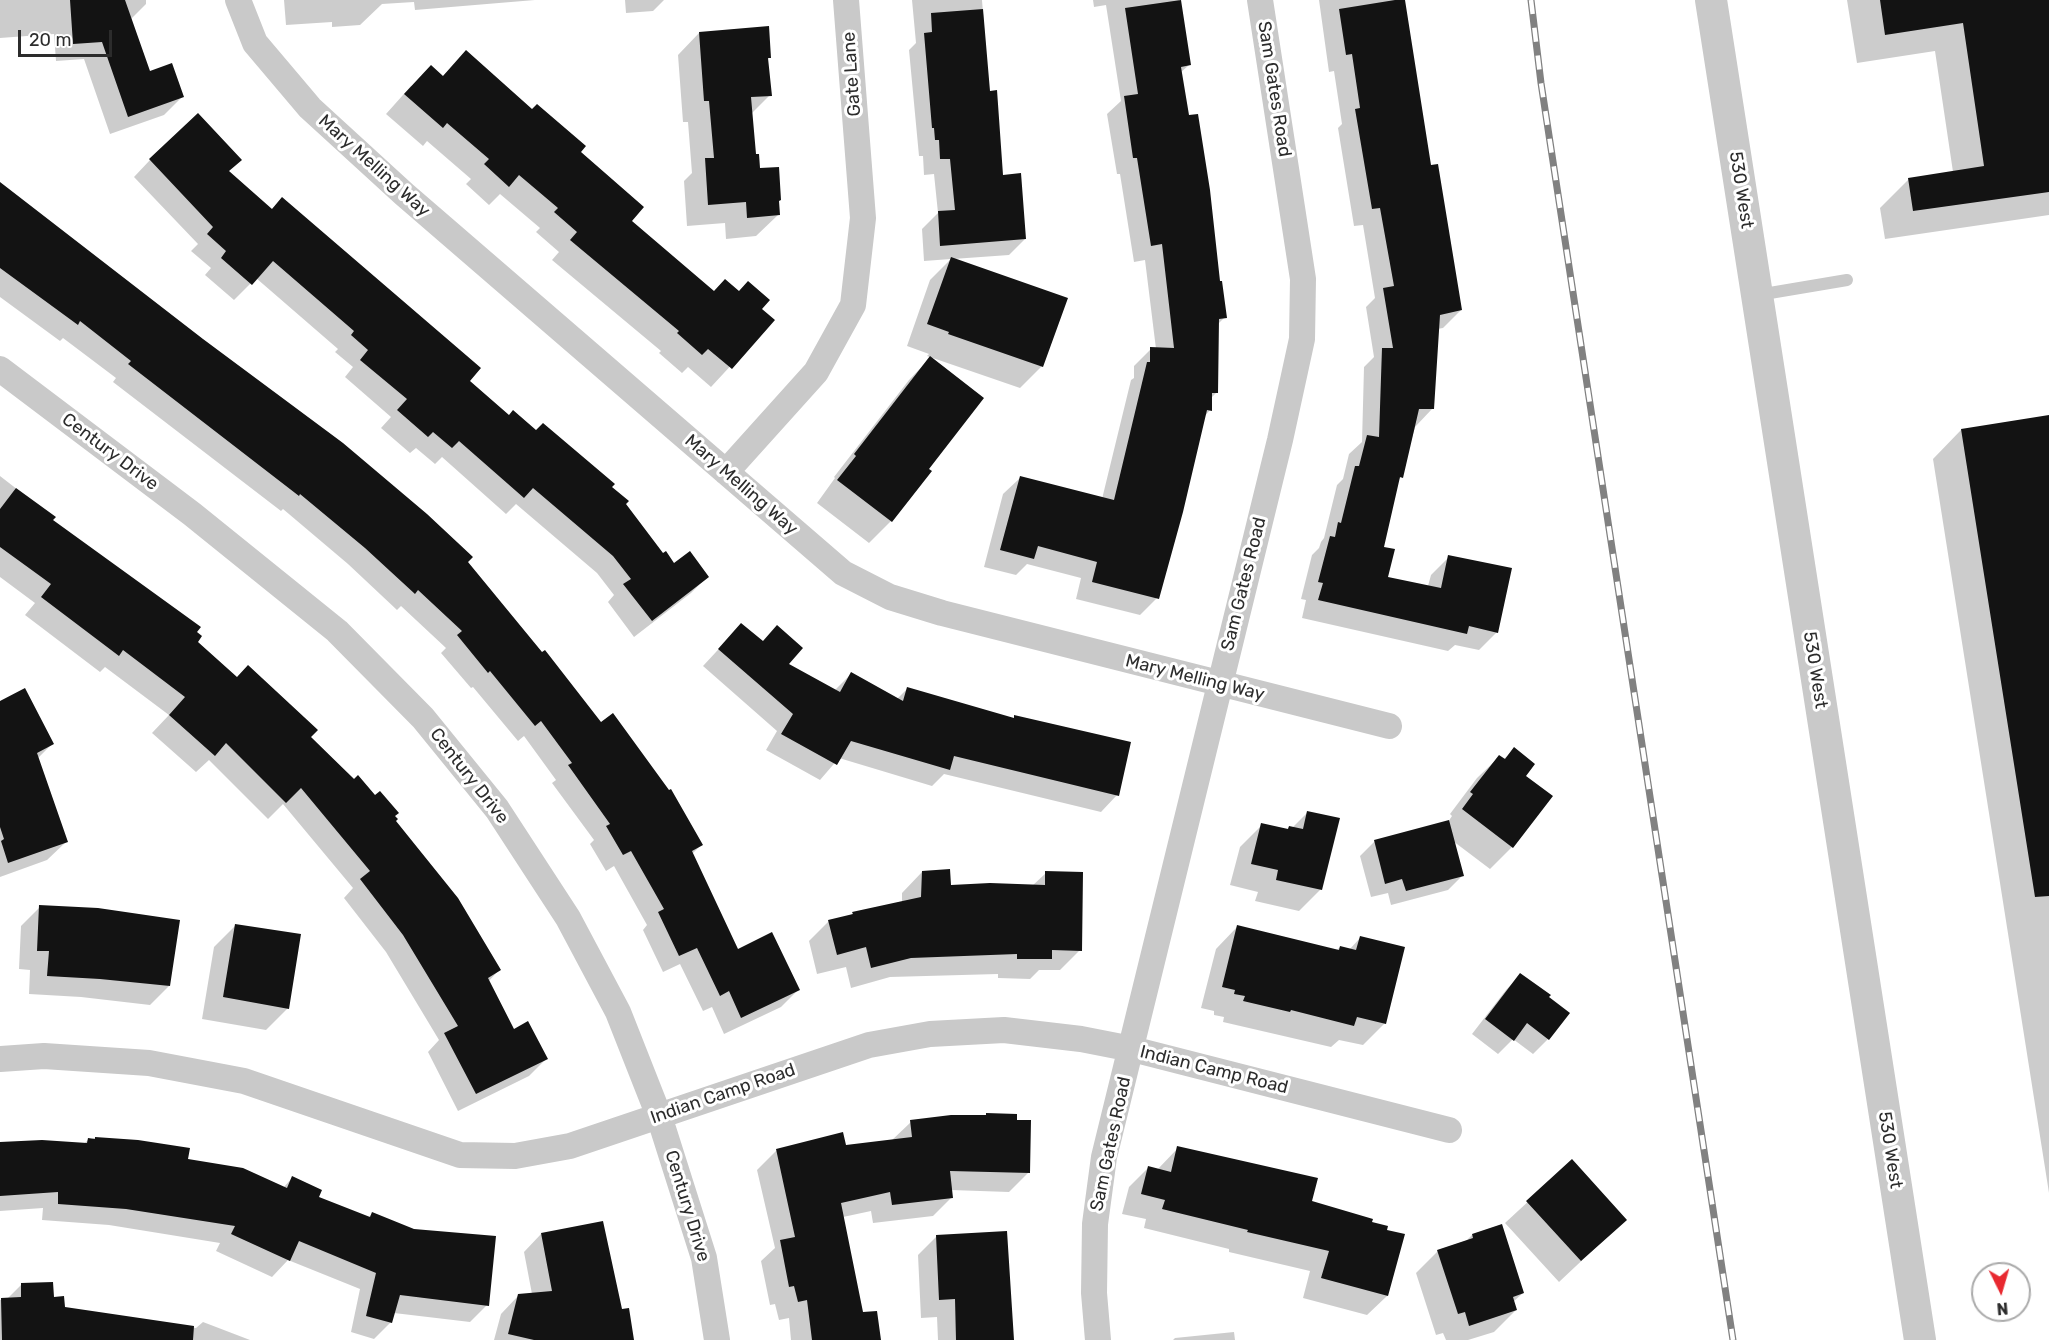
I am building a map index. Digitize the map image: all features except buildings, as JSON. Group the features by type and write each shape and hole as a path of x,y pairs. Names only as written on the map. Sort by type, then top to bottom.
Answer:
{"street":[{"name":"Mary Melling Way","path":"237,0 255,43 310,108 404,194 843,573 890,597 942,613 1389,726"},
{"name":"Gate Lane","path":"726,472 816,372 853,305 862,218 846,0"},
{"name":"Sam Gates Road","path":"1098,1340 1094,1293 1095,1224 1104,1157 1280,440 1302,339 1303,279 1260,0"},
{"name":"530 West","path":"1711,0 1920,1340"},
{"name":"Century Drive","path":"0,369 192,514 337,631 423,718 497,809 568,918 618,1012 659,1116 704,1258 717,1340"},
{"name":"Indian Camp Road","path":"0,1059 44,1056 149,1063 244,1081 460,1155 515,1156 570,1146 869,1045 930,1034 1004,1030 1081,1039 1132,1049 1449,1130"}],"lane":[{"path":"1757,295 1847,280"}],"railway":[{"path":"1531,0 1541,83 1733,1340"}]}
